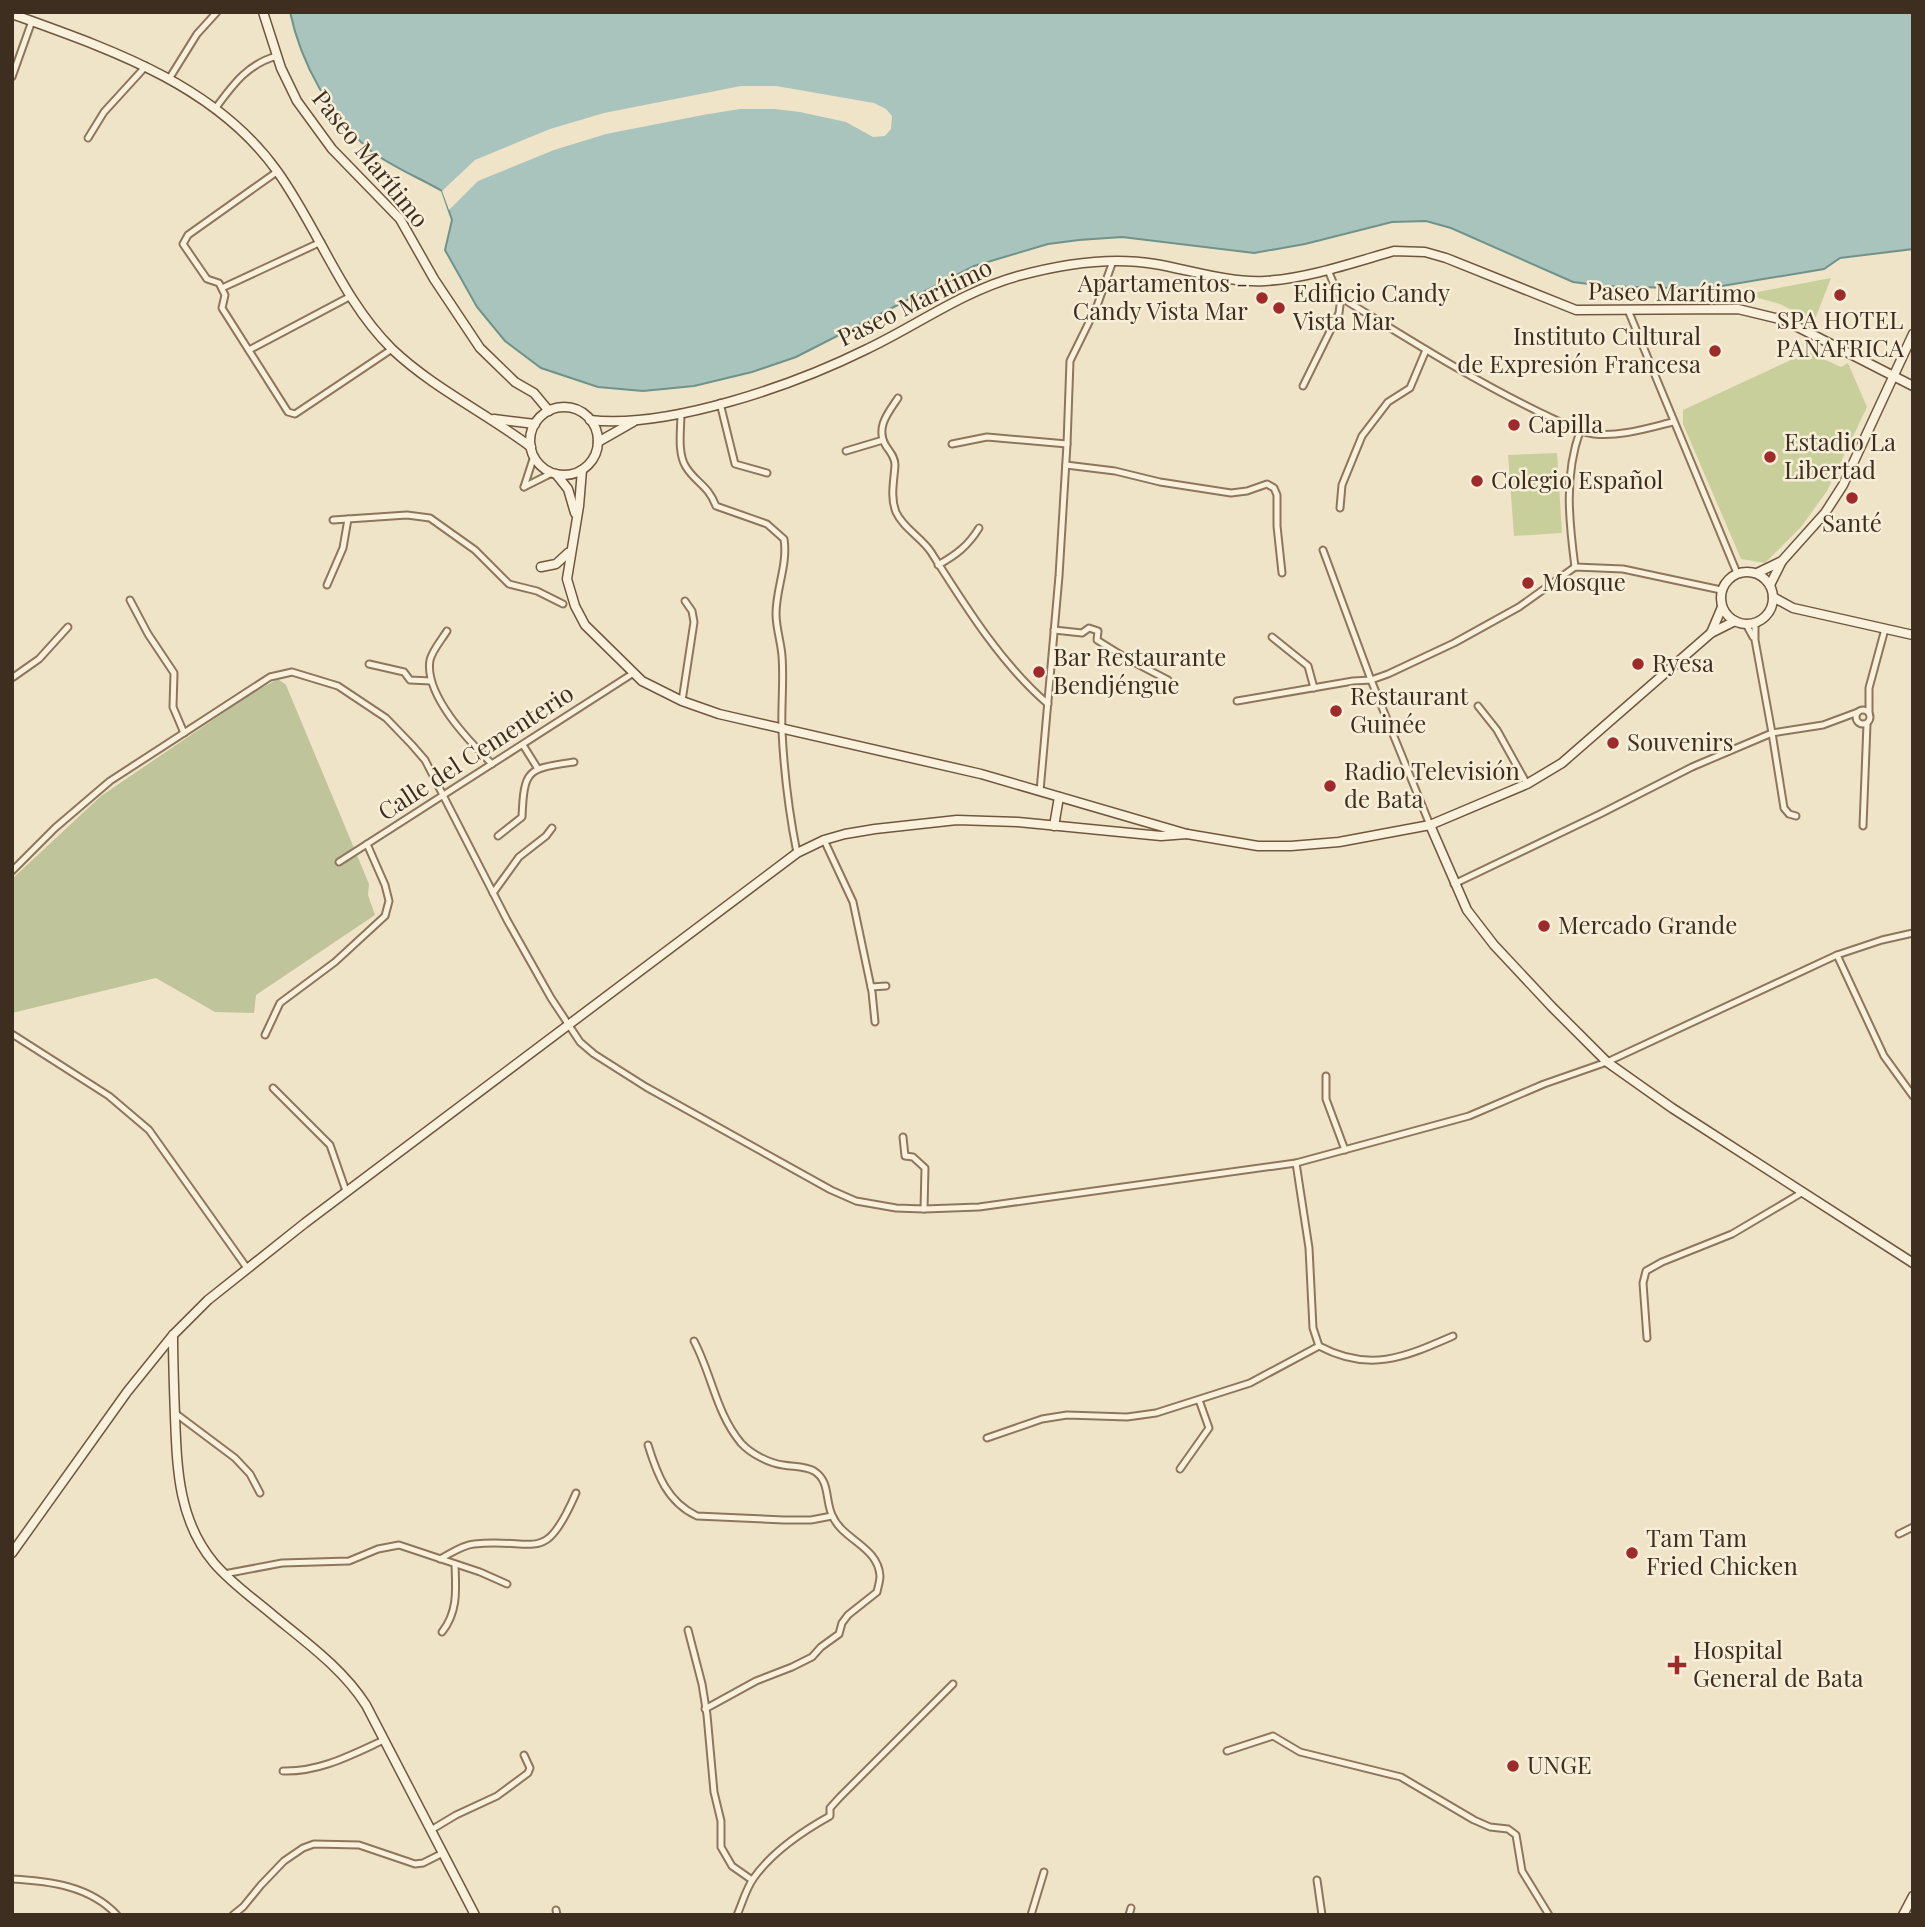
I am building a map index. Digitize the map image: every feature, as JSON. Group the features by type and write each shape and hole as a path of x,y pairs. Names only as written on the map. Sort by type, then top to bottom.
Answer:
{"main road":[{"name":"Paseo Marítimo","path":"263,12 276,56 297,101 332,149 400,219 434,279 480,348 514,382 534,393 548,411"},
{"path":"12,14 146,66 215,109 259,148 278,171 351,296 373,328 392,349 415,369 531,447"},
{"name":"Paseo Marítimo","path":"590,420 609,422 681,412 780,387 865,351 968,296 1016,276 1058,266 1113,261 1151,263 1262,281 1328,270 1394,251 1425,252 1446,258 1576,310 1738,309 1764,314 1784,320 1913,386"},
{"path":"1770,585 1782,561 1825,513 1843,485 1913,334"},
{"path":"563,408 573,409 590,420 598,442 594,458 582,470 570,475 554,474 544,469 531,447 530,439 535,424 548,411 563,408"},
{"path":"488,417 535,424"},
{"name":"Paseo Marítimo","path":"598,442 639,419"},
{"path":"582,470 567,579 575,606 585,625 632,674 682,701 719,714 981,774 1187,834 1258,846 1339,842 1430,825 1527,784 1562,763 1712,633 1735,621 1750,623 1764,618 1773,597 1770,585 1757,573"},
{"path":"554,474 572,497 576,516"},
{"path":"541,567 561,561 570,551"},
{"path":"1712,633 1722,607 1721,590 1730,577 1737,573 1757,573 1782,561"},
{"path":"1773,597 1793,608"},
{"path":"1722,607 1735,621"},
{"path":"1770,609 1793,608 1913,635"},
{"path":"1054,826 1059,797"},
{"path":"12,1553 127,1392 173,1335 208,1300 346,1191 797,853 824,840 875,828 957,820 1161,836 1187,834"},
{"path":"1430,825 1454,884 1468,910 1494,945 1607,1062 1672,1108 1913,1263"},
{"path":"173,1335 177,1466 184,1506 203,1547 224,1574 354,1686 475,1915"},
{"path":"1903,1915 1913,1896"}],"street":[{"path":"169,79 197,34 217,12"},
{"path":"12,77 32,21"},
{"path":"215,109 248,69 264,59 276,56"},
{"path":"88,138 104,112 146,66"},
{"path":"278,171 188,235 183,244 207,279 219,283 225,295 222,308 288,412 295,414 392,349"},
{"path":"222,288 321,242"},
{"path":"1040,791 1068,444 1070,361 1097,306 1113,261"},
{"path":"1328,270 1341,297 1426,350 1524,404 1580,431 1597,434 1621,433 1673,422"},
{"path":"249,350 351,296"},
{"path":"1303,386 1339,313 1341,297"},
{"path":"1628,310 1737,573"},
{"path":"1340,508 1342,485 1362,436 1388,402 1410,388 1426,350"},
{"path":"898,398 884,417 883,440 895,462 893,498 896,513 920,538 972,615 1023,681 1048,704"},
{"path":"720,404 735,464 767,473"},
{"path":"681,412 681,446 685,463 711,492 716,506 767,524 784,539 786,557 776,610 782,653 782,727 786,790 797,853"},
{"path":"1575,567 1569,494 1573,451 1580,431"},
{"path":"952,444 986,437 1068,444"},
{"path":"846,451 883,440"},
{"path":"534,456 524,487 554,474"},
{"path":"1066,465 1115,471 1160,482 1231,493 1267,484 1274,488 1277,495 1282,573"},
{"path":"333,520 407,515 430,518 475,550 509,584 537,590 563,604"},
{"path":"327,585 343,548 348,519"},
{"path":"938,565 970,543 979,528"},
{"path":"1323,550 1371,680 1430,825"},
{"path":"1237,701 1371,680 1454,643 1498,619 1575,567 1623,569 1721,590"},
{"path":"130,600 148,634 174,673 173,707 184,733"},
{"path":"682,701 694,622 692,611 685,601"},
{"path":"1750,623 1784,808 1789,814 1796,816"},
{"path":"12,678 39,659 68,627"},
{"path":"1054,630 1082,633 1089,628 1098,631 1097,640 1126,659 1168,680"},
{"path":"1858,722 1856,718 1868,694 1885,629"},
{"path":"447,631 430,659 431,681 457,728 492,764"},
{"path":"1272,637 1308,666 1314,688"},
{"path":"369,664 404,672 410,680 431,681"},
{"path":"12,871 55,828 110,781 270,677 292,672 338,686 386,718 425,760 545,988 580,1042 621,1071 831,1190 856,1200 896,1208 924,1209 979,1207 1296,1163 1469,1116 1544,1084 1607,1062 1837,955 1913,933"},
{"name":"Calle del Cementerio","path":"339,862 632,674"},
{"path":"1863,827 1867,724 1871,718 1868,694"},
{"path":"1478,706 1509,749 1527,784"},
{"path":"1454,884 1692,767 1772,733 1823,725 1863,710 1869,713"},
{"path":"1842,719 1867,724"},
{"path":"523,745 538,769"},
{"path":"498,836 522,817 523,788 530,773 574,762"},
{"path":"494,893 519,858 552,828"},
{"path":"824,840 853,902 871,987 875,1023"},
{"path":"265,1035 280,1003 335,962 386,916 390,901 367,844"},
{"path":"1837,955 1884,1056 1913,1096"},
{"path":"871,987 886,986"},
{"path":"12,1034 108,1096 141,1122 162,1146 247,1268"},
{"path":"1326,1076 1326,1099 1345,1150"},
{"path":"273,1088 330,1145 346,1191"},
{"path":"903,1137 905,1156 913,1157 925,1168 924,1209"},
{"path":"1296,1163 1309,1248 1312,1328 1319,1346"},
{"path":"1647,1338 1643,1283 1646,1271 1731,1234 1803,1192"},
{"path":"987,1438 1042,1419 1067,1415 1127,1417 1156,1413 1250,1382 1319,1346 1351,1357 1385,1360 1400,1358 1453,1336"},
{"path":"694,1341 721,1413 744,1446 774,1463 812,1470 820,1476 825,1483 832,1516 843,1532 870,1553 880,1575 877,1592 848,1615 839,1634 812,1657 756,1681 705,1709"},
{"path":"1180,1469 1209,1427 1199,1400"},
{"path":"175,1413 234,1458 250,1474 260,1493"},
{"path":"648,1445 659,1478 669,1493 684,1510 697,1516 811,1520 832,1516"},
{"path":"440,1559 464,1546 474,1544 528,1546 549,1539 563,1522 576,1493"},
{"path":"1899,1534 1913,1527"},
{"path":"224,1574 282,1563 349,1561 388,1546 399,1545 507,1584"},
{"path":"442,1633 451,1620 455,1604 455,1565"},
{"path":"688,1630 705,1709 714,1792 721,1821 721,1847 732,1866 752,1880"},
{"path":"737,1915 752,1880 765,1866 810,1827 830,1816 830,1808 835,1802 953,1684"},
{"path":"1227,1751 1273,1736 1300,1752 1401,1777 1474,1820 1490,1827 1508,1829 1516,1835 1522,1871 1549,1915"},
{"path":"283,1771 317,1768 384,1740"},
{"path":"431,1830 512,1786 528,1773 530,1768 524,1755"},
{"path":"233,1915 284,1861 314,1844 359,1845 415,1864 443,1853"},
{"path":"1031,1915 1044,1872"},
{"path":"12,1879 36,1880 97,1896 117,1915"},
{"path":"1317,1880 1322,1915"}],"green space":[{"path":"1831,278 1814,322 1780,304 1751,296 1752,293"},
{"name":"Estadio La Libertad","path":"1808,352 1841,367 1848,363 1867,407 1827,491 1801,527 1765,563 1741,559 1683,424 1683,410"},
{"path":"1557,453 1562,533 1514,536 1508,455"},
{"path":"278,679 286,685 369,884 368,895 375,915 256,995 254,1013 215,1012 156,978 12,1013 12,879 101,796 254,692"}],"water":[{"path":"290,12 1913,12 1913,249 1840,258 1824,269 1704,289 1604,286 1573,282 1451,228 1426,221 1392,222 1305,244 1254,253 1122,237 1079,240 1048,244 974,266 796,357 752,372 694,386 643,391 598,387 541,368 505,341 477,307 445,250 452,220 442,191 379,157 343,122 319,88 302,50"}],"pier":[{"path":"741,86 776,86 874,103 886,109 892,116 891,129 885,136 873,137 846,122 775,109 740,109 703,115 606,134 554,150 478,181 449,210 442,191 475,160 550,129 604,113"}],"place":[{"name":"SPA HOTEL PANAFRICA","path":"1840,295"},
{"name":"Apartamentos - Candy Vista Mar","path":"1262,298"},
{"name":"Edificio Candy Vista Mar","path":"1279,308"},
{"name":"Instituto Cultural de Expresión Francesa","path":"1715,351"},
{"name":"Capilla","path":"1514,425"},
{"name":"Estadio La Libertad","path":"1770,457"},
{"name":"Colegio Español","path":"1477,481"},
{"name":"Santé","path":"1852,498"},
{"name":"Mosque","path":"1528,583"},
{"name":"Ryesa","path":"1638,664"},
{"name":"Bar Restaurante Bendjéngue","path":"1039,672"},
{"name":"Restaurant Guinée","path":"1336,711"},
{"name":"Souvenirs","path":"1613,743"},
{"name":"Radio Televisión de Bata","path":"1330,786"},
{"name":"Mercado Grande","path":"1544,926"},
{"name":"Tam Tam Fried Chicken","path":"1632,1553"},
{"name":"Hospital General de Bata","path":"1677,1665"},
{"name":"UNGE","path":"1513,1766"}]}
